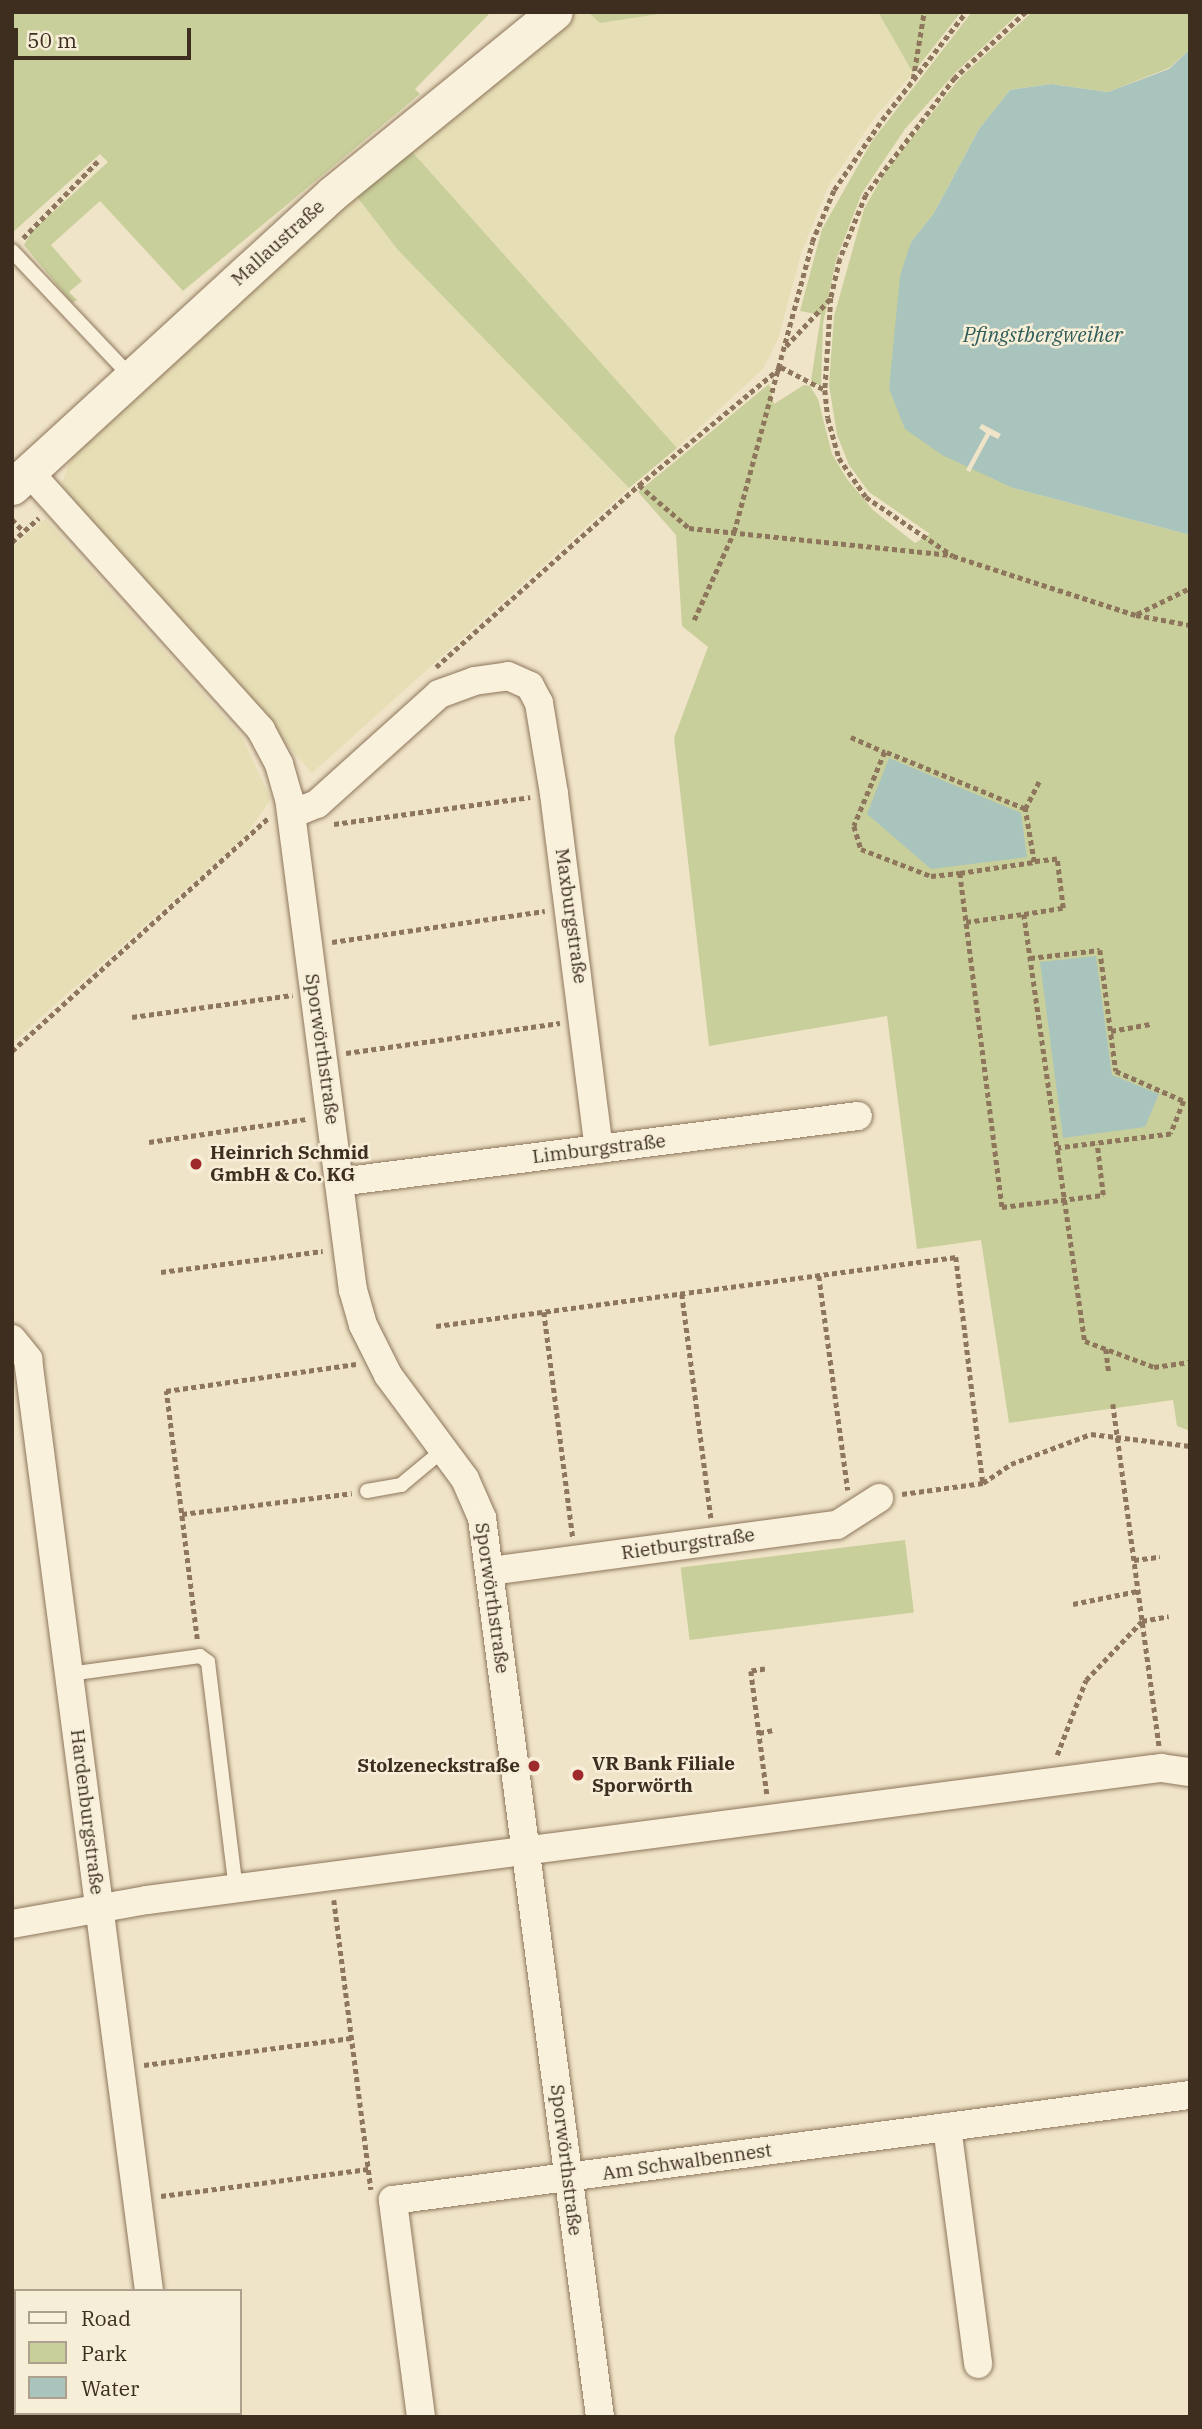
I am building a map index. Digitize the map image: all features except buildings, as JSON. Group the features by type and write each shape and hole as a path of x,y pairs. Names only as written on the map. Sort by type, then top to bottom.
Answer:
{"street":[{"name":"Mallaustraße","path":"20,479 333,193 555,12"},
{"name":"Sporwörthstraße","path":"20,479 56,504 261,730 279,764 292,814 307,946 317,991 353,1290 376,1355 465,1479 482,1518 600,2417"},
{"name":"Maxburgstraße","path":"292,814 317,804 439,694 474,681 508,676 530,686 539,703 554,794 599,1149"},
{"name":"Limburgstraße","path":"339,1182 858,1116"},
{"name":"Hardenburgstraße","path":"12,1339 28,1359 149,2289"},
{"name":"Rietburgstraße","path":"490,1571 837,1525 879,1498"},
{"path":"12,1924 236,1889 1047,1783 1182,1769"},
{"name":"Am Schwalbennest","path":"393,2200 1190,2095"},
{"path":"947,2127 978,2364"},
{"path":"393,2200 421,2417"}],"lane":[{"path":"12,250 132,378"},
{"path":"367,1491 401,1485 443,1450"},
{"path":"69,1674 200,1656 208,1662 236,1889"}],"path":[{"path":"913,80 924,12"},
{"path":"694,620 734,532 781,367 812,242 834,190 966,12"},
{"path":"953,555 866,497 839,458 825,390 831,298 840,259 866,195 905,138 955,78 1026,12"},
{"path":"12,250 98,161"},
{"path":"785,348 831,298"},
{"path":"781,367 825,390"},
{"path":"433,669 639,485 781,367"},
{"path":"639,485 689,528 953,555 1136,615 1190,625"},
{"path":"12,542 56,504"},
{"path":"12,519 24,532"},
{"path":"1136,615 1190,589"},
{"path":"851,737 1025,810"},
{"path":"885,752 854,826 861,849 932,876 1057,859 1063,908 966,922"},
{"path":"1034,862 1025,810 1040,779"},
{"path":"12,1051 292,814 424,808 554,794"},
{"path":"960,873 1002,1207 1103,1195 1097,1144"},
{"path":"307,946 570,908"},
{"path":"1024,914 1085,1341 1154,1367 1190,1363"},
{"path":"1030,958 1100,950 1116,1071 1184,1101 1171,1134 1058,1148"},
{"path":"132,1017 317,991"},
{"path":"325,1056 584,1019"},
{"path":"1111,1031 1150,1024"},
{"path":"149,1142 332,1115"},
{"path":"161,1272 348,1247"},
{"path":"436,1326 956,1257 984,1483"},
{"path":"819,1276 851,1516"},
{"path":"682,1294 714,1541"},
{"path":"544,1312 576,1559"},
{"path":"1106,1349 1109,1373"},
{"path":"200,1656 166,1391 347,1369 376,1355"},
{"path":"1113,1404 1142,1621 1182,1769"},
{"path":"879,1498 984,1483 1012,1464 1091,1434 1190,1446"},
{"path":"181,1514 367,1491"},
{"path":"1134,1560 1160,1557"},
{"path":"1073,1604 1138,1591"},
{"path":"1047,1783 1086,1680 1142,1621 1169,1616"},
{"path":"765,1669 751,1671 770,1819"},
{"path":"759,1733 773,1730"},
{"path":"331,1877 371,2191 393,2200"},
{"path":"120,2068 351,2038"},
{"path":"137,2199 368,2169"}],"shaded area":[{"path":"570,12 588,12 600,23 672,12 878,12 913,73 875,117 828,187 801,254 778,339 763,369 677,448 407,146"},
{"path":"354,193 398,250 629,488 312,773 74,508 62,483 74,450"},
{"path":"45,519 241,736 271,799 246,835 12,1043 12,547"}],"green space":[{"path":"12,12 491,12 415,89 420,94 183,291 100,201 51,245 82,281 69,292 77,300 72,303 24,245 32,231 108,162 100,154 12,233"},
{"path":"588,12 672,12 600,23"},
{"path":"878,12 961,12 913,73"},
{"path":"972,12 1020,12 955,73 905,129 862,193 836,260 823,324 821,386 811,381 821,315 800,311 822,229 872,141"},
{"path":"1032,12 1190,12 1190,49 1169,68 1108,92 1051,84 1010,90 979,129 934,213 911,242 889,389 1013,488 1190,535 1190,1431 1177,1426 1173,1400 1009,1423 981,1240 917,1249 887,1016 709,1046 674,738 708,647 682,626 676,535 638,492 769,384 774,404 804,385 810,386 818,399 832,454 847,479 873,510 915,543 930,534 869,492 849,465 837,435 829,385 834,316 864,209 885,172 960,78"},
{"path":"407,146 677,448 629,488 398,250 354,193"},
{"path":"905,1540 914,1612 690,1640 681,1568"}],"water":[{"name":"Pfingstbergweiher","path":"1190,49 1190,535 1013,488 942,455 905,429 889,389 900,276 911,242 934,213 979,129 1010,90 1051,84 1108,92 1169,69"},
{"path":"889,758 1021,813 1027,857 931,869 867,814"},
{"path":"1096,956 1112,1075 1159,1094 1145,1127 1063,1138 1040,962"}],"pier":[{"path":"982,424 1001,434 998,439 990,435 970,472 966,470 986,433 979,428"}],"place":[{"name":"Heinrich Schmid GmbH & Co. KG","path":"196,1164"},
{"name":"Stolzeneckstraße","path":"534,1766"},
{"name":"VR Bank Filiale Sporwörth","path":"578,1775"}]}
